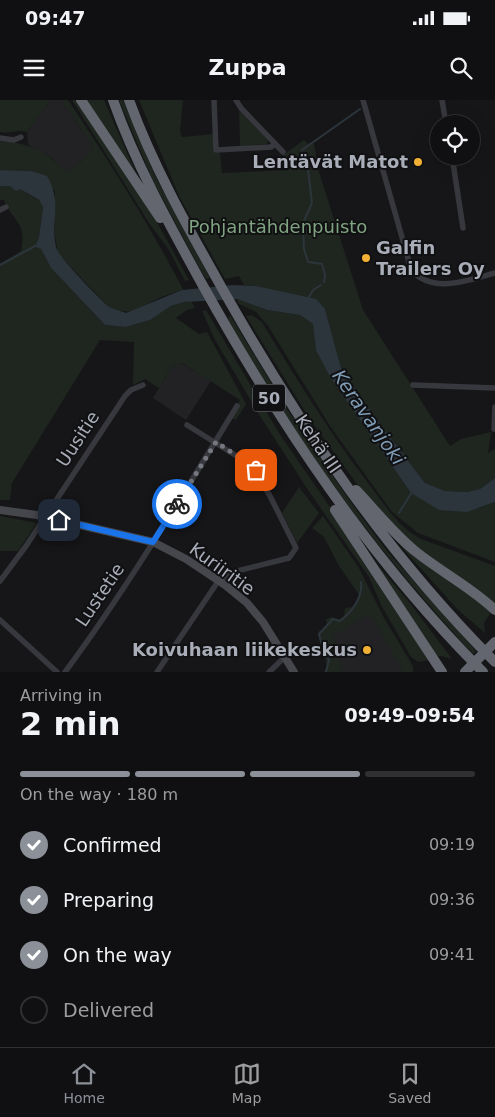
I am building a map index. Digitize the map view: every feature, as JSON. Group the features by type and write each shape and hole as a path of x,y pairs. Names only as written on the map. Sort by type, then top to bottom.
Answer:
{"highway":[{"path":"81,100 185,254"},
{"name":"Kehä III","path":"113,100 134,153 185,254 278,415 364,538 406,588 483,672"},
{"name":"Kehä III","path":"131,103 172,198 272,376 326,459 366,514 423,585 495,662"},
{"path":"326,459 398,536 494,609"},
{"path":"320,477 334,507 388,587 416,636 442,670"},
{"path":"465,672 495,642"},
{"path":"472,672 495,649"}],"street":[{"path":"214,100 216,150 271,147 275,144"},
{"path":"236,100 241,108 283,152"},
{"path":"364,100 411,270 417,276 436,284 495,274"},
{"path":"442,100 444,115"},
{"path":"0,138 14,140 21,137"},
{"path":"453,165 463,228"},
{"path":"0,210 6,207"},
{"name":"Uusitie","path":"0,581 123,399 130,390 143,385"},
{"path":"413,385 495,388"},
{"name":"Lustetie","path":"65,672 103,619 238,406"},
{"path":"494,429 495,407"},
{"path":"157,672 218,580 233,572 289,558 296,548 256,470 187,424"},
{"name":"Kuriiritie","path":"0,510 44,516 153,542 186,559 218,580 258,615 294,672"},
{"path":"0,620 57,672"},
{"path":"269,672 285,657"}],"shaded area":[{"path":"51,100 61,100 93,147 83,160 66,173 51,157 28,145 27,132"},
{"path":"181,363 211,381 186,420 153,398 172,367"},
{"name":"Koivuhaan liikekeskus","path":"373,610 407,672 335,672 340,664 324,637"}],"green space":[{"path":"0,100 51,100 27,132 0,132"},
{"path":"61,100 68,100 113,169 156,241 182,290 159,298 135,310 124,312 109,307 58,254 55,236 55,191 31,171 0,170 0,140 29,146 43,152 66,172 83,160 93,147"},
{"path":"72,100 77,100 149,208 189,280 185,281 169,250 149,223"},
{"path":"84,100 104,100 139,180"},
{"path":"119,100 123,100 155,176 210,278 206,279 200,269 153,181"},
{"name":"Pohjantähdenpuisto","path":"139,100 183,100 180,131 182,137 214,134 215,153 220,153 222,173 289,170 288,161 283,155 304,140 308,144 311,142 314,144 319,172 363,310 450,446 461,439 491,432 488,453 495,449 495,478 480,489 467,492 445,491 425,483 371,412 341,368 325,309 256,286 244,285 239,276 225,279 179,196"},
{"path":"239,110 268,140 267,144 240,146"},
{"path":"0,186 20,189 41,202 43,207 39,237 35,247 41,249 51,268 105,325 126,327 150,320 171,306 191,301 195,308 187,310 176,318 199,334 207,332 246,404 236,420 229,417 240,400 182,363 172,367 159,388 145,379 133,385 134,342 100,340 12,483 10,500 0,500 0,264 21,251 22,234 21,228 4,200 0,200"},
{"path":"237,299 267,310 300,315 313,324 317,350 330,377 411,493 480,508 495,502 495,562 418,533 392,512 330,426 268,326 256,312 239,304"},
{"path":"206,310 279,433 367,561 429,660 418,662 411,657 382,607 369,577 308,490 258,413 214,338 202,311"},
{"path":"230,315 285,406 352,504 387,551 476,651 473,654 404,576 340,494 281,409 228,319"},
{"path":"252,315 262,322 327,425 398,521 421,539 495,566 495,606 403,538 365,495 311,421 246,316"},
{"path":"299,487 319,513 297,543 282,513"},
{"path":"0,516 37,523 18,551 0,551"},
{"path":"323,516 359,568 383,616 413,666 413,672 403,672 370,614 332,636 339,649 336,651 343,672 324,672 327,666 318,634 319,631 327,627 326,619 332,617 339,620 344,616 345,608 353,607 360,596 339,566 324,537 312,528"},
{"path":"401,544 470,594 491,612 484,623 485,633 457,609"},
{"path":"375,562 410,603 452,659 441,656 435,657"}],"water":[{"name":"Keravanjoki","path":"0,170 31,171 47,176 54,195 54,228 58,252 88,287 109,307 126,313 182,290 233,285 256,286 316,299 325,309 341,368 371,412 425,483 445,491 467,492 480,489 495,478 495,502 467,512 439,510 411,493 330,377 316,350 313,324 300,315 267,310 237,299 185,302 171,306 150,320 126,327 105,325 51,268 41,249 35,247 39,237 43,207 39,200 20,189 16,191 10,186 0,186"}],"waterway":[{"path":"302,150 360,109"},
{"path":"307,160 312,203 303,223 304,249 308,262 322,264 325,275 324,282"},
{"path":"0,265 37,245"},
{"path":"309,297 313,290 321,285"},
{"path":"399,513 412,492"},
{"path":"326,672 329,660 323,649 319,634 333,619 340,621 349,613 358,599 361,582"}],"way so far":[{"path":"177,504 216,442 256,470"}],"place":[{"name":"Lentävät Matot","path":"418,162"},
{"name":"Galfin Trailers Oy","path":"366,258"},
{"name":"Koivuhaan liikekeskus","path":"367,650"}],"route":[{"path":"59,520 153,542 177,504"}]}
